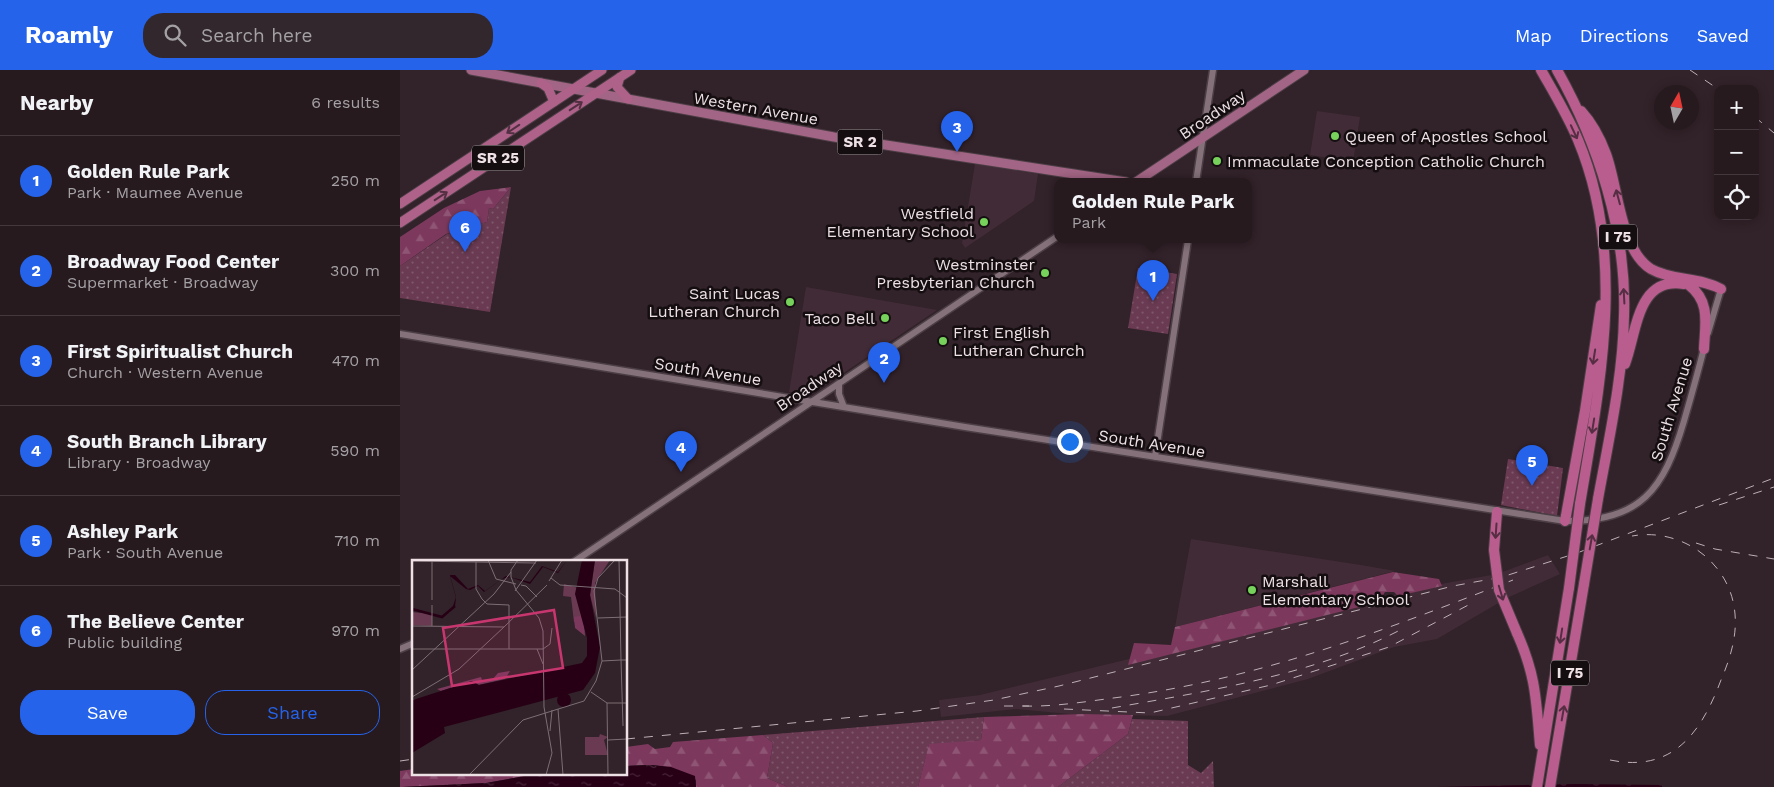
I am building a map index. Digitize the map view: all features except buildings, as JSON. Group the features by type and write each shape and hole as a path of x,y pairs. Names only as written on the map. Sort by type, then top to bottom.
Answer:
{"highway":[{"name":"SR 25","path":"400,204 602,70"},
{"name":"SR 25","path":"400,223 631,70"},
{"name":"I 75","path":"1537,787 1569,588 1607,323 1606,276 1600,222 1588,168 1578,140 1541,70"},
{"name":"I 75","path":"1550,787 1619,379 1624,313 1617,233 1597,160 1574,102 1558,72"},
{"path":"620,77 617,87 628,100"},
{"path":"541,83 548,88 554,102"},
{"path":"1574,102 1594,128 1606,154 1630,244 1638,257 1651,268 1664,274 1712,284 1721,288"},
{"path":"1565,521 1600,320 1602,277 1600,222"},
{"path":"1619,379 1639,315 1650,293 1666,284 1689,285 1711,290 1721,288"},
{"path":"1689,285 1702,298 1705,307 1704,349"},
{"path":"1497,512 1494,550 1499,590 1533,674 1538,703 1541,764"}],"main road":[{"name":"Western Avenue","path":"471,70 834,138 1099,178"},
{"name":"Broadway","path":"1142,178 1304,70"}],"street":[{"path":"1197,178 1213,70"},
{"name":"Broadway","path":"576,560 1054,239"},
{"path":"1155,457 1188,243"},
{"name":"South Avenue","path":"400,334 1497,512 1565,521 1594,520 1616,514 1640,502 1657,484 1675,453 1721,288"},
{"path":"840,384 839,394 844,407"},
{"path":"400,648 412,644"}],"shaded area":[{"name":"Queen of Apostles School","path":"1317,111 1360,117 1353,162 1310,155"},
{"name":"Westfield Elementary School","path":"975,164 1038,174 1034,201 965,248 962,243"},
{"path":"511,187 490,312 400,298 400,266 447,234 487,222 489,208 493,209"},
{"path":"1138,268 1177,274 1168,334 1128,328"},
{"path":"806,287 937,310 811,395 789,392"},
{"path":"1508,459 1563,468 1557,516 1501,505"},
{"name":"Marshall Elementary School","path":"1191,539 1361,565 1395,571 1175,627"},
{"path":"1548,555 1560,574 1507,598 1437,639 1394,647 1308,679 1167,716 1069,714 1016,709 941,717 939,700 980,695 1435,585 1497,574"},
{"path":"984,717 981,740 929,745 918,787 788,787 767,778 773,743 763,735"},
{"path":"1132,719 1188,721 1188,765 1201,773 1213,761 1214,787 1058,787 1128,734"}],"green space":[{"path":"511,187 493,209 489,208 487,222 446,234 400,266 400,237 444,208 480,191"},
{"path":"1393,572 1439,579 1442,586 1398,596 1394,592 1385,592 1379,602 1128,665 1134,643 1171,645 1175,627"},
{"path":"1082,714 1133,715 1128,734 1058,787 918,787 929,744 981,740 984,717"},
{"path":"763,735 773,743 767,778 788,787 696,787 696,780 669,768 655,765 628,766 628,747 648,744 655,749 670,747 673,742"},
{"path":"412,769 412,774 550,774 531,775 486,783 400,787 400,771"}],"water":[{"path":"628,766 671,767 695,776 696,787 403,787 486,783 531,775 628,774"},
{"path":"1575,784 1662,785 1662,787 1436,787"}],"railway":[{"path":"1690,70 1714,86"},
{"path":"1759,120 1774,133"},
{"path":"628,739 917,711 994,700 1059,686 1453,586 1502,577 1577,553 1774,478"},
{"path":"1719,505 1774,487"},
{"path":"1610,760 1632,762 1651,760 1668,754 1682,745 1694,732 1713,699 1730,656 1735,631 1735,614 1731,596 1724,579 1701,552 1686,543 1669,537 1651,535 1632,536"},
{"path":"1696,543 1715,549 1774,559"},
{"path":"1023,706 1060,705 1121,697 1173,689 1223,678 1272,665 1369,634 1513,580"},
{"path":"1064,709 1150,713 1271,685 1389,647 1474,602"},
{"path":"1112,708 1223,688 1297,670 1368,645 1402,629"},
{"path":"1004,706 1029,706"},
{"path":"400,761 412,759"}],"place":[{"name":"Queen of Apostles School","path":"1335,136"},
{"name":"First Spiritualist Church","path":"957,152"},
{"name":"Immaculate Conception Catholic Church","path":"1217,161"},
{"name":"Westfield Elementary School","path":"984,222"},
{"name":"The Believe Center","path":"465,252"},
{"name":"Westminster Presbyterian Church","path":"1045,273"},
{"name":"Golden Rule Park","path":"1153,301"},
{"name":"Saint Lucas Lutheran Church","path":"790,302"},
{"name":"Taco Bell","path":"885,318"},
{"name":"First English Lutheran Church","path":"943,341"},
{"name":"Broadway Food Center","path":"884,383"},
{"name":"South Branch Library","path":"681,472"},
{"name":"Ashley Park","path":"1532,486"},
{"name":"Marshall Elementary School","path":"1252,590"}]}
